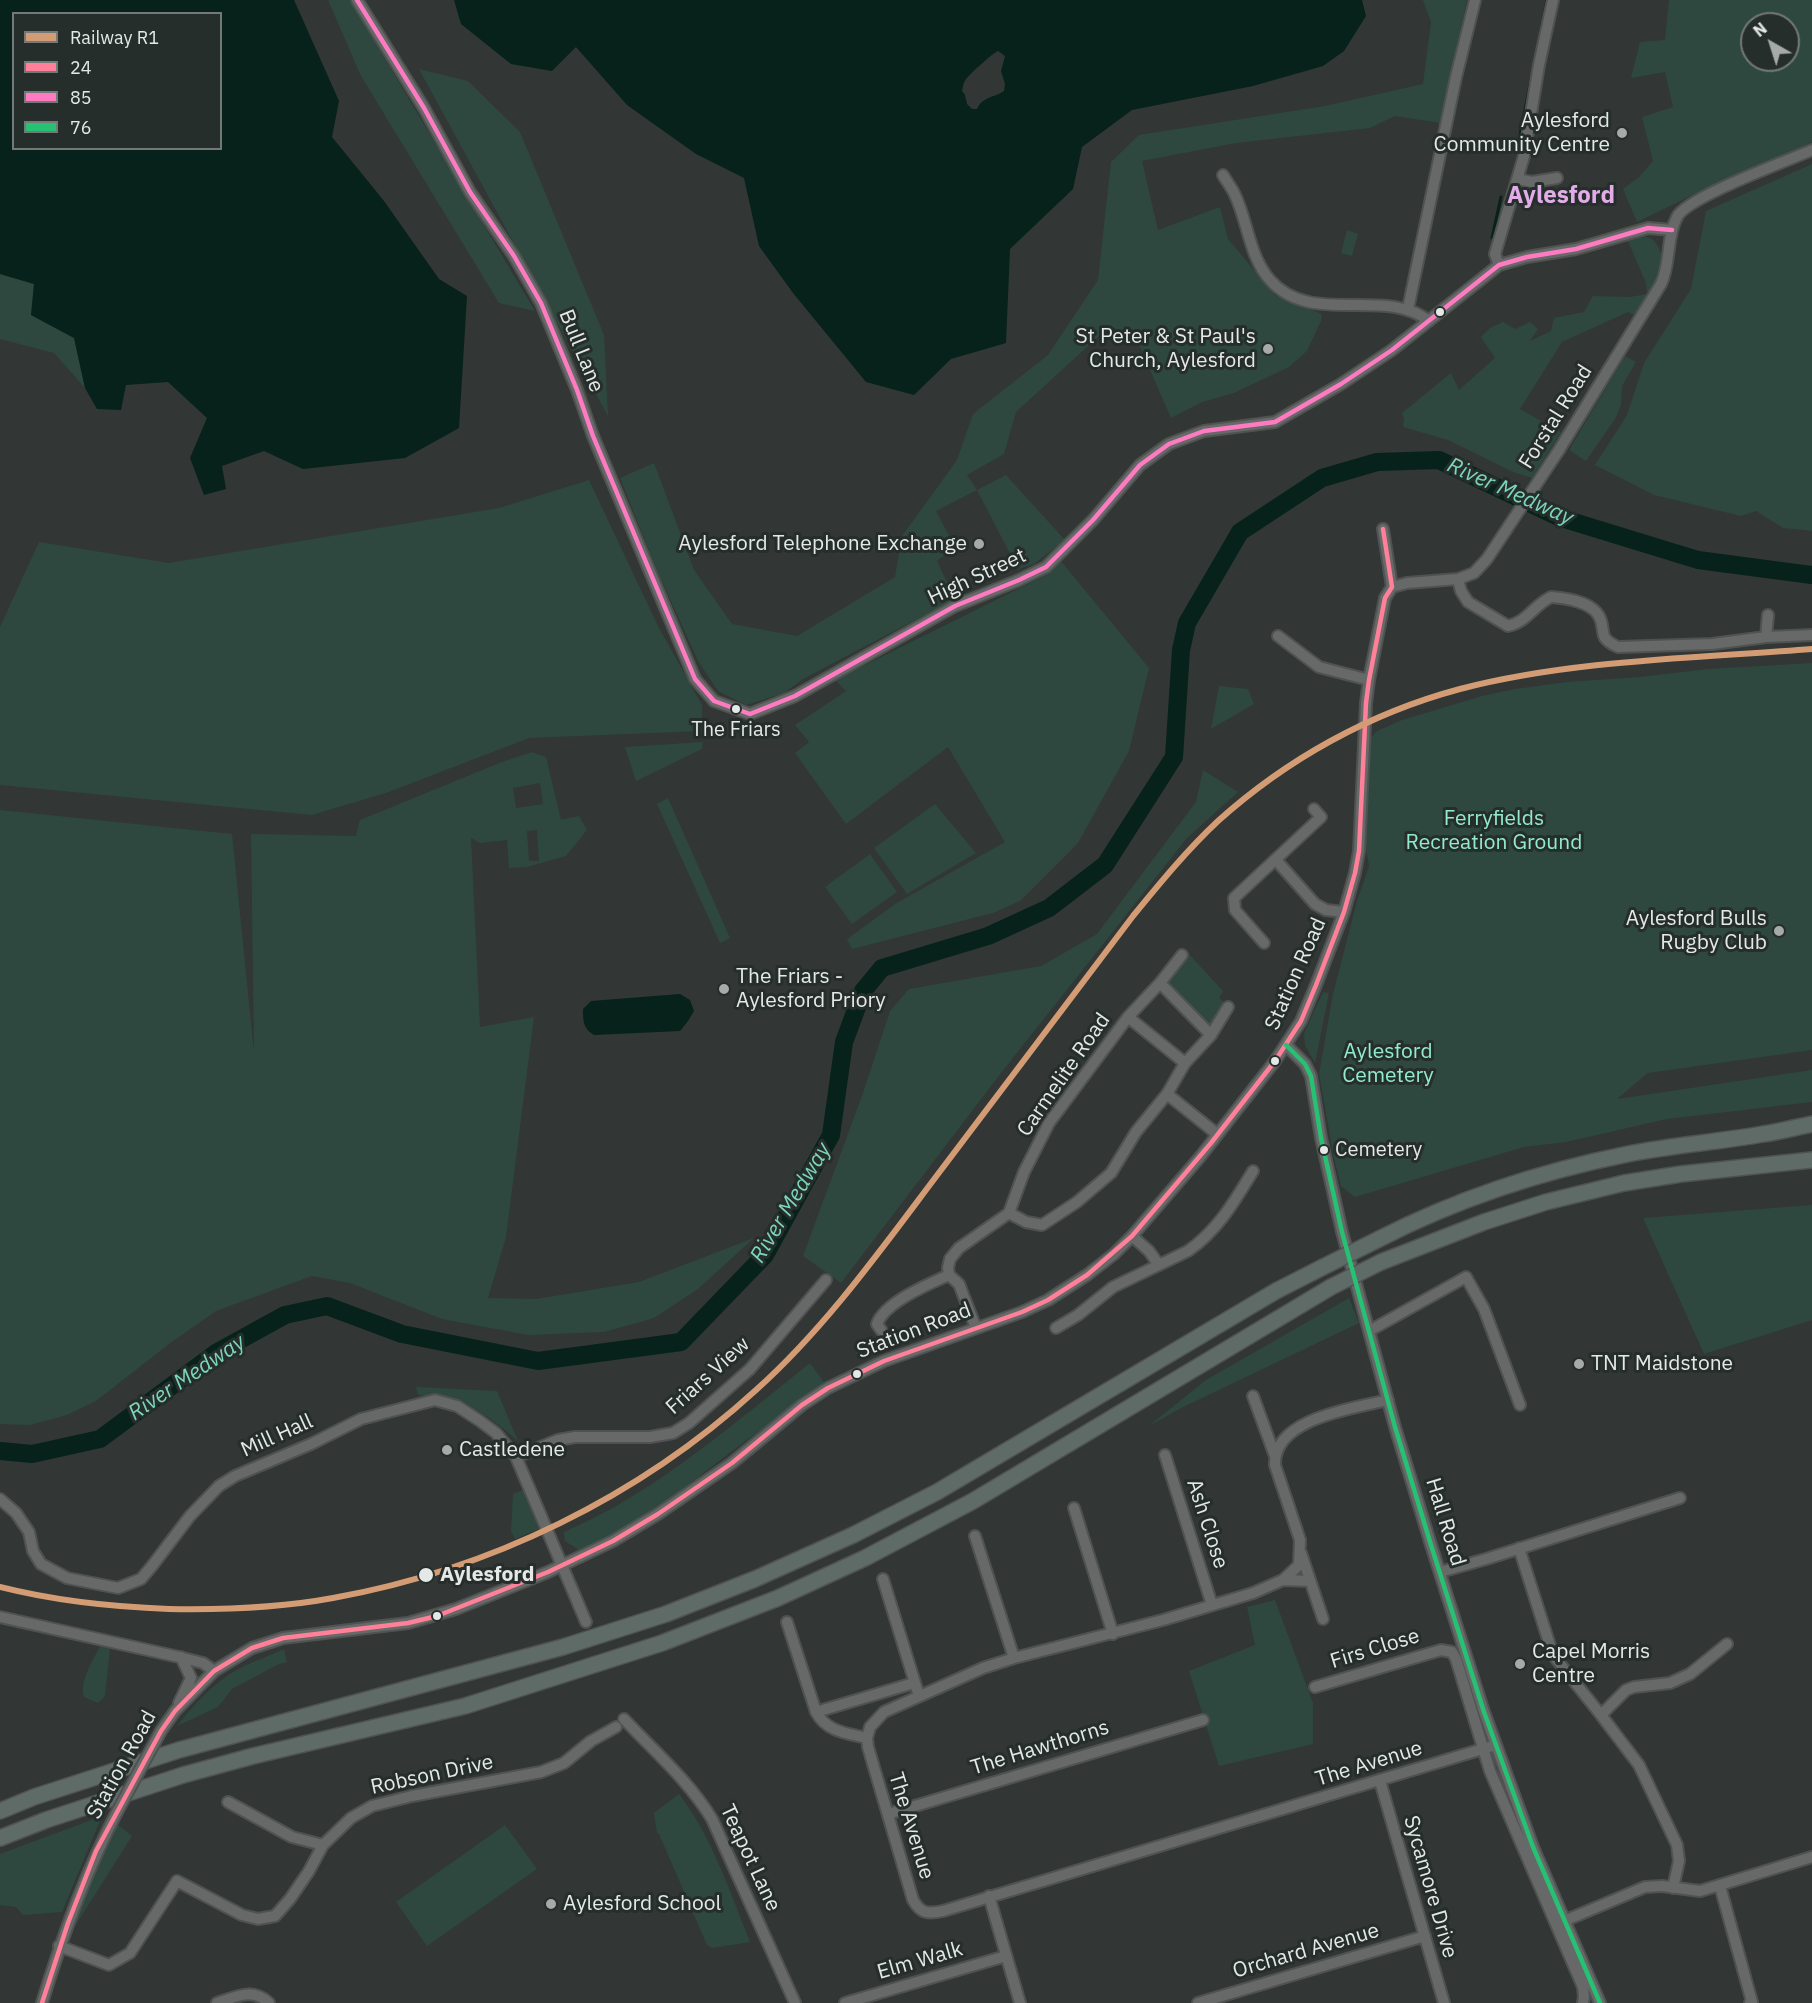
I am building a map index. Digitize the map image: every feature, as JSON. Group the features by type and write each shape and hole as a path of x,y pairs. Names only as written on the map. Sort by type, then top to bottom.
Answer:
{"highway":[{"path":"0,1810 179,1750 563,1647 666,1614 755,1579 853,1535 928,1497 1257,1302 1405,1226 1497,1189 1588,1163 1812,1124"},
{"path":"1764,1134 1812,1132"},
{"path":"0,1838 46,1820 183,1775 465,1706 662,1643 778,1598 865,1558 973,1501 1331,1287 1381,1262 1455,1233 1546,1202 1635,1181 1812,1160"},
{"path":"1745,1168 1812,1170"}],"street":[{"name":"Bull Lane","path":"357,0 424,108 470,192 514,256 541,303 577,390 593,436 695,679 714,701 750,714"},
{"path":"1408,309 1456,77 1475,0"},
{"path":"1553,0 1518,179 1495,254 1499,265 1527,257 1576,249 1648,228 1672,230"},
{"name":"Forstal Road","path":"1392,587 1407,583 1458,579 1474,573 1487,559 1559,450 1661,284 1667,269 1672,230 1681,212 1689,205 1720,189 1812,150"},
{"path":"1223,176 1236,195 1257,260 1268,277 1286,294 1303,301 1324,305 1408,309 1429,321"},
{"path":"1518,179 1532,182 1557,178"},
{"name":"High Street","path":"750,714 795,696 956,606 1046,567 1093,520 1140,465 1168,444 1204,430 1275,422 1349,379 1392,350 1499,265"},
{"name":"Station Road","path":"42,2003 60,1946 96,1851 161,1731 211,1669 252,1648 283,1638 408,1623 437,1616 561,1566 613,1541 658,1515 732,1463 802,1406 828,1388 884,1361 1022,1312 1048,1300 1087,1275 1132,1236 1217,1134 1286,1046 1305,1012 1344,912 1359,851 1364,723 1369,680 1385,598 1392,587 1383,529"},
{"path":"1458,579 1461,591 1468,602 1508,626 1525,619 1537,606 1551,597 1564,598 1592,608 1601,622 1604,636 1609,643 1618,647 1712,644 1766,637 1812,635"},
{"path":"1766,637 1768,615"},
{"path":"1278,636 1319,667 1369,680"},
{"path":"1264,943 1235,910 1234,898 1321,817 1314,809"},
{"path":"1276,860 1315,904 1326,909 1344,912"},
{"name":"Carmelite Road","path":"1009,1214 1024,1172 1049,1123 1128,1017 1160,983 1182,955"},
{"path":"1160,983 1210,1035"},
{"path":"976,1328 959,1284 949,1275 950,1259 960,1248 1009,1214 1026,1222 1042,1225 1077,1202 1111,1173 1136,1132 1167,1094 1185,1063 1210,1035 1228,1006"},
{"path":"1128,1017 1185,1063"},
{"name":"Hall Road","path":"1286,1046 1305,1064 1311,1076 1335,1205 1369,1331 1484,1712 1533,1847 1600,2003"},
{"path":"1167,1094 1217,1134"},
{"path":"1056,1328 1078,1315 1113,1287 1188,1251 1210,1234 1224,1218 1252,1171"},
{"path":"1132,1236 1149,1251 1159,1265"},
{"path":"881,1330 878,1324 883,1315 913,1291 949,1275"},
{"path":"1369,1331 1466,1277 1484,1309 1520,1405"},
{"name":"Friars View","path":"516,1457 558,1440 575,1437 650,1437 673,1433 689,1423 750,1369 826,1280"},
{"path":"787,1622 816,1712 825,1726 867,1738 870,1727 884,1712 983,1668 1014,1658 1113,1634 1253,1593 1283,1581 1299,1566 1300,1540 1275,1456 1253,1396"},
{"name":"Mill Hall","path":"0,1499 16,1513 29,1532 33,1551 41,1564 67,1578 118,1588 141,1579 190,1516 219,1486 252,1468 311,1444 374,1414 435,1400 457,1406 496,1433 516,1457 586,1622"},
{"path":"1275,1456 1287,1436 1309,1420 1388,1400"},
{"name":"Ash Close","path":"1165,1455 1212,1605"},
{"path":"1440,1572 1680,1498"},
{"path":"1074,1508 1113,1634"},
{"path":"975,1536 1014,1658"},
{"path":"1519,1548 1553,1655 1639,1766 1677,1845 1679,1861 1673,1888"},
{"path":"1300,1549 1323,1619"},
{"path":"883,1579 919,1696"},
{"path":"1283,1581 1310,1581"},
{"path":"0,1617 181,1657 203,1663 211,1669"},
{"path":"1601,1715 1626,1690 1670,1683 1690,1674 1727,1644"},
{"name":"Firs Close","path":"1315,1687 1442,1650 1452,1652 1484,1749"},
{"path":"175,1711 190,1678 181,1657"},
{"path":"816,1712 914,1683"},
{"name":"The Hawthorns","path":"888,1814 1203,1720"},
{"name":"Robson Drive","path":"60,1946 108,1965 120,1959 130,1953 138,1943 177,1881 242,1915 258,1919 275,1916 309,1871 323,1845 351,1818 372,1806 412,1796 541,1772 564,1763 591,1741 620,1723"},
{"name":"Teapot Lane","path":"620,1723 689,1787 712,1819 795,2003"},
{"name":"The Avenue","path":"867,1738 913,1900 918,1908 928,1914 1496,1745"},
{"path":"1484,1749 1490,1771 1583,1987 1583,2003"},
{"name":"Sycamore Drive","path":"1380,1781 1444,2003"},
{"path":"228,1802 292,1837 323,1845"},
{"path":"1564,1921 1645,1887 1662,1886 1700,1891 1812,1857"},
{"path":"1720,1886 1752,2002 1750,2003"},
{"path":"989,1896 1020,2003"},
{"name":"Orchard Avenue","path":"1198,2003 1425,1936"},
{"name":"Elm Walk","path":"845,2003 1006,1956"},
{"path":"217,2003 252,1993 269,2003"}],"green space":[{"path":"328,0 350,0 535,311 499,303 361,76"},
{"path":"1423,0 1467,0 1440,123 1395,116 1370,128 1236,143 1142,161 1158,230 1220,207 1228,239 1276,296 1322,314 1307,351 1289,367 1234,393 1202,402 1171,418 1137,340 1110,326 1016,412 1004,454 967,475 977,490 936,511 955,547 937,561 955,599 803,679 784,693 746,705 718,691 698,661 656,568 620,478 654,463 694,570 732,624 797,636 895,577 902,536 957,460 973,414 1048,355 1098,280 1111,162 1139,135 1325,106 1423,84 1431,22"},
{"path":"1669,0 1812,0 1812,142 1637,222 1623,189 1639,177 1653,161 1642,117 1673,107 1665,72 1631,78 1640,42 1665,40"},
{"path":"419,69 468,81 520,132 604,335 608,416"},
{"path":"1812,164 1812,531 1783,528 1756,511 1741,516 1654,495 1595,465 1627,415 1644,363 1691,289 1706,211"},
{"path":"1347,230 1358,234 1352,256 1341,253"},
{"path":"1643,236 1652,239 1658,246 1662,255 1662,265 1656,282 1634,315 1628,312 1562,342 1520,409 1561,432 1532,478 1513,472 1448,440 1403,427 1402,413 1451,373 1459,390 1495,358 1481,337 1490,328 1503,322 1515,329 1530,322 1538,329 1530,341 1551,331 1554,318 1584,312 1593,296 1630,297 1647,294 1646,283 1627,239"},
{"path":"0,274 34,284 31,315 74,338 85,388 54,353 0,339"},
{"path":"1625,356 1636,362 1622,386 1621,405 1615,419 1586,461 1569,450"},
{"path":"1006,475 1065,540 1034,564 1018,569 977,490"},
{"path":"589,480 658,626 702,705 702,731 529,738 386,793 312,815 0,785 0,627 39,542 169,563 499,508"},
{"path":"1060,560 1149,668 1129,751 1078,843 1020,901 993,913 852,949 847,939 895,904 1005,842 948,747 846,824 795,753 809,742 795,725 846,691 835,680 1042,577"},
{"path":"1812,663 1812,1050 1648,1073 1617,1099 1812,1070 1812,1102 1667,1119 1566,1142 1524,1147 1355,1197 1341,1186 1319,1074 1333,994 1357,901 1369,866 1364,838 1368,792 1367,741 1377,731 1402,720 1482,696 1515,689 1708,669"},
{"path":"1219,686 1248,689 1254,704 1211,729"},
{"path":"703,742 702,749 636,781 625,747"},
{"path":"532,752 546,757 561,820 579,816 587,830 566,856 527,867 509,868 507,840 480,843 471,838 480,1027 534,1017 506,1237 488,1298 536,1299 639,1282 754,1238 698,1289 654,1318 604,1332 528,1335 442,1319 350,1283 312,1276 216,1311 169,1344 96,1401 67,1415 30,1425 0,1424 0,810 232,834 254,1052 251,834 356,836 360,820","holes":["540,783 543,804 516,808 513,788","537,830 539,861 529,861 527,831"]},
{"path":"1203,770 1238,792 1187,838 1001,1073 841,1283 803,1256 863,1093 890,1011 909,989 1041,966 1097,934 1196,802"},
{"path":"668,798 730,938 720,943 657,804"},
{"path":"935,804 976,853 907,894 874,848"},
{"path":"870,854 897,892 852,924 825,887"},
{"path":"1188,953 1223,991 1219,998 1224,1002 1214,1023 1208,1026 1178,992 1173,992 1168,986 1169,975"},
{"path":"1323,992 1329,993 1315,1063 1305,1045 1304,1033"},
{"path":"1812,1205 1812,1320 1704,1354 1643,1218"},
{"path":"1349,1298 1359,1323 1179,1409 1149,1426 1206,1380"},
{"path":"810,1363 826,1385 752,1436 680,1491 620,1531 579,1550 565,1541 564,1532 598,1516 662,1477"},
{"path":"416,1387 497,1391 518,1441 494,1421 472,1408 448,1400 418,1395"},
{"path":"523,1490 539,1529 515,1539 511,1531 513,1494"},
{"path":"1275,1600 1313,1703 1313,1744 1219,1766 1189,1671 1255,1645 1247,1607"},
{"path":"100,1646 110,1649 105,1696 98,1703 84,1697 83,1684"},
{"path":"284,1649 287,1662 232,1689 218,1707 177,1726 222,1680 240,1668"},
{"path":"679,1794 711,1847 750,1942 712,1948 707,1945 657,1833 654,1813"},
{"path":"102,1816 62,1912 23,1915 16,1907 0,1905 0,1854"},
{"path":"117,1824 132,1836 72,1931 93,1876"},
{"path":"505,1825 537,1869 427,1946 396,1902"}],"shaded area":[{"path":"0,0 294,0 339,101 332,137 384,201 439,279 467,296 459,428 405,458 303,469 264,451 222,466 226,489 204,495 190,458 207,418 168,382 126,385 121,410 97,409 85,388 74,338 31,315 34,284 0,274"},
{"path":"454,0 1362,0 1366,16 1344,51 1323,66 1253,86 1132,110 1082,147 1073,189 1010,249 1006,343 951,359 914,395 866,382 793,293 759,246 744,178 696,154 627,105 576,47 552,71 511,64 461,24","holes":["998,51 1005,56 1001,71 1005,84 1004,91 986,99 977,109 972,109 967,104 962,91 964,82"]},
{"path":"680,994 690,1000 694,1011 680,1031 594,1035 584,1024 583,1009 591,1001"}],"waterway":[{"path":"1540,36 1547,0"},
{"path":"1518,145 1532,75"},
{"path":"1492,238 1501,197"},
{"name":"River Medway","path":"0,1451 32,1454 100,1439 216,1353 285,1315 327,1306 402,1334 538,1361 681,1342 765,1255 831,1135 844,1042 863,991 882,968 988,936 1049,908 1105,865 1174,757 1181,650 1187,623 1240,532 1322,478 1377,462 1439,460 1561,518 1698,560 1812,575"}],"rail line":[{"name":"R1","path":"0,1587 63,1600 148,1608 231,1609 292,1604 333,1598 391,1585 448,1569 505,1548 559,1524 662,1464 711,1429 756,1390 805,1341 872,1261 1153,891 1218,821 1272,778 1301,758 1362,725 1394,711 1460,689 1502,679 1590,666 1812,649"}],"transit line":[{"name":"85","path":"357,0 424,108 470,192 514,256 541,303 577,390 593,436 695,679 714,701 750,714 795,696 955,606 1046,567 1093,520 1140,465 1169,444 1204,431 1275,422 1341,384 1392,350 1499,265 1527,257 1576,249 1648,228 1672,230"},
{"name":"24","path":"42,2003 68,1923 96,1851 161,1731 175,1711 214,1671 252,1648 283,1638 408,1623 437,1616 548,1572 613,1541 658,1514 732,1463 802,1405 828,1388 884,1361 1022,1312 1048,1300 1087,1275 1132,1236 1211,1143 1275,1061 1301,1021 1344,912 1359,851 1369,680 1385,598 1392,587 1383,529"},
{"name":"76","path":"1286,1045 1305,1064 1311,1076 1321,1138 1342,1232 1395,1427 1484,1712 1533,1847 1600,2003"}],"place":[{"name":"Aylesford Community Centre","path":"1622,133"},
{"name":"St Peter & St Paul's Church, Aylesford","path":"1268,349"},
{"name":"Aylesford Telephone Exchange","path":"979,544"},
{"name":"The Friars","path":"736,709"},
{"name":"Aylesford Bulls Rugby Club","path":"1779,931"},
{"name":"The Friars - Aylesford Priory","path":"724,989"},
{"name":"Cemetery","path":"1324,1150"},
{"name":"TNT Maidstone","path":"1579,1364"},
{"name":"Castledene","path":"447,1450"},
{"name":"Aylesford","path":"426,1575"},
{"name":"Capel Morris Centre","path":"1520,1664"},
{"name":"Aylesford School","path":"551,1904"}],"district":[{"name":"Aylesford","path":"1561,196"}],"park label":[{"name":"Ferryfields Recreation Ground","path":"1494,831"},
{"name":"Aylesford Cemetery","path":"1388,1064"}]}
